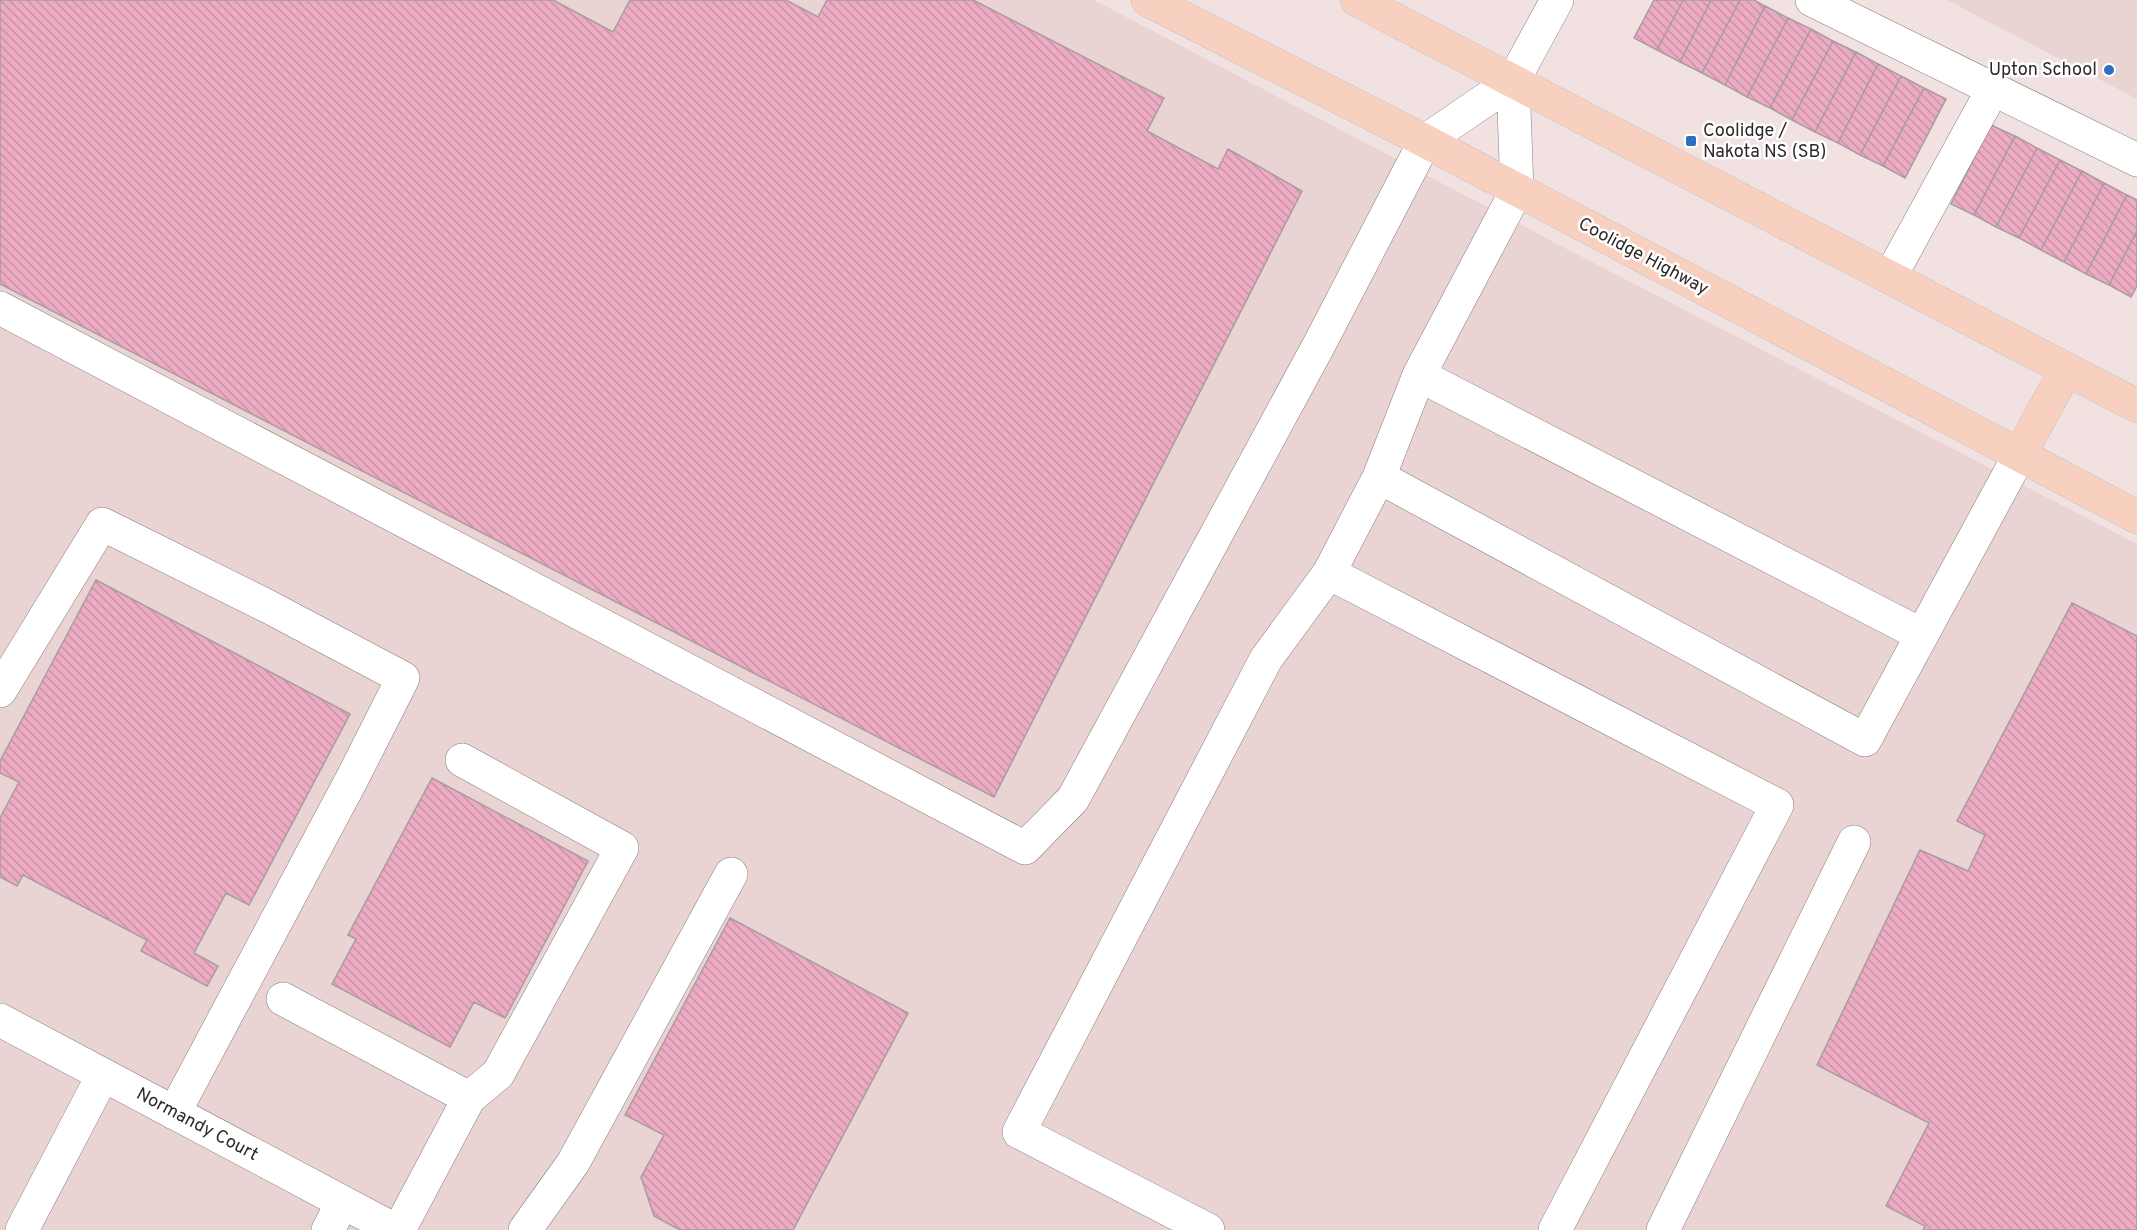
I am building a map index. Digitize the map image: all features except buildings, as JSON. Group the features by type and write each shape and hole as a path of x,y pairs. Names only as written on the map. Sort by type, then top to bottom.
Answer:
{"main road":[{"name":"Coolidge Highway","path":"1148,0 1425,141 2137,517"},
{"path":"1357,0 2137,406"},
{"path":"2020,454 2066,370"}],"street":[{"path":"0,308 1025,848 1073,799 1320,343 1425,141 1513,81 1557,0"},
{"path":"1812,0 2137,160"},
{"path":"1208,1230 1019,1132 1266,658 1329,573 1379,477 1419,375 1517,190 1513,81"},
{"path":"1890,277 1993,89"},
{"path":"1419,375 1922,635"},
{"path":"1379,477 1865,740 2020,454"},
{"path":"0,691 102,524 269,607 403,678 353,777 174,1113"},
{"path":"1329,573 1777,805 1555,1230"},
{"path":"397,1230 469,1098 498,1074 622,848 462,760"},
{"path":"1663,1230 1854,842"},
{"path":"525,1230 573,1163 731,874"},
{"path":"283,999 469,1098"},
{"name":"Normandy Court","path":"0,1020 174,1113 335,1217 397,1230"},
{"path":"22,1230 104,1075"}],"shaded area":[{"path":"0,0 1094,0 1561,246 2137,544 2137,1230 0,1230"},
{"name":"Upton School","path":"1947,0 2137,0 2137,99 2027,42"}],"place":[{"name":"Upton School","path":"2109,70"},
{"name":"Coolidge / Nakota NS (SB)","path":"1691,141"}]}
